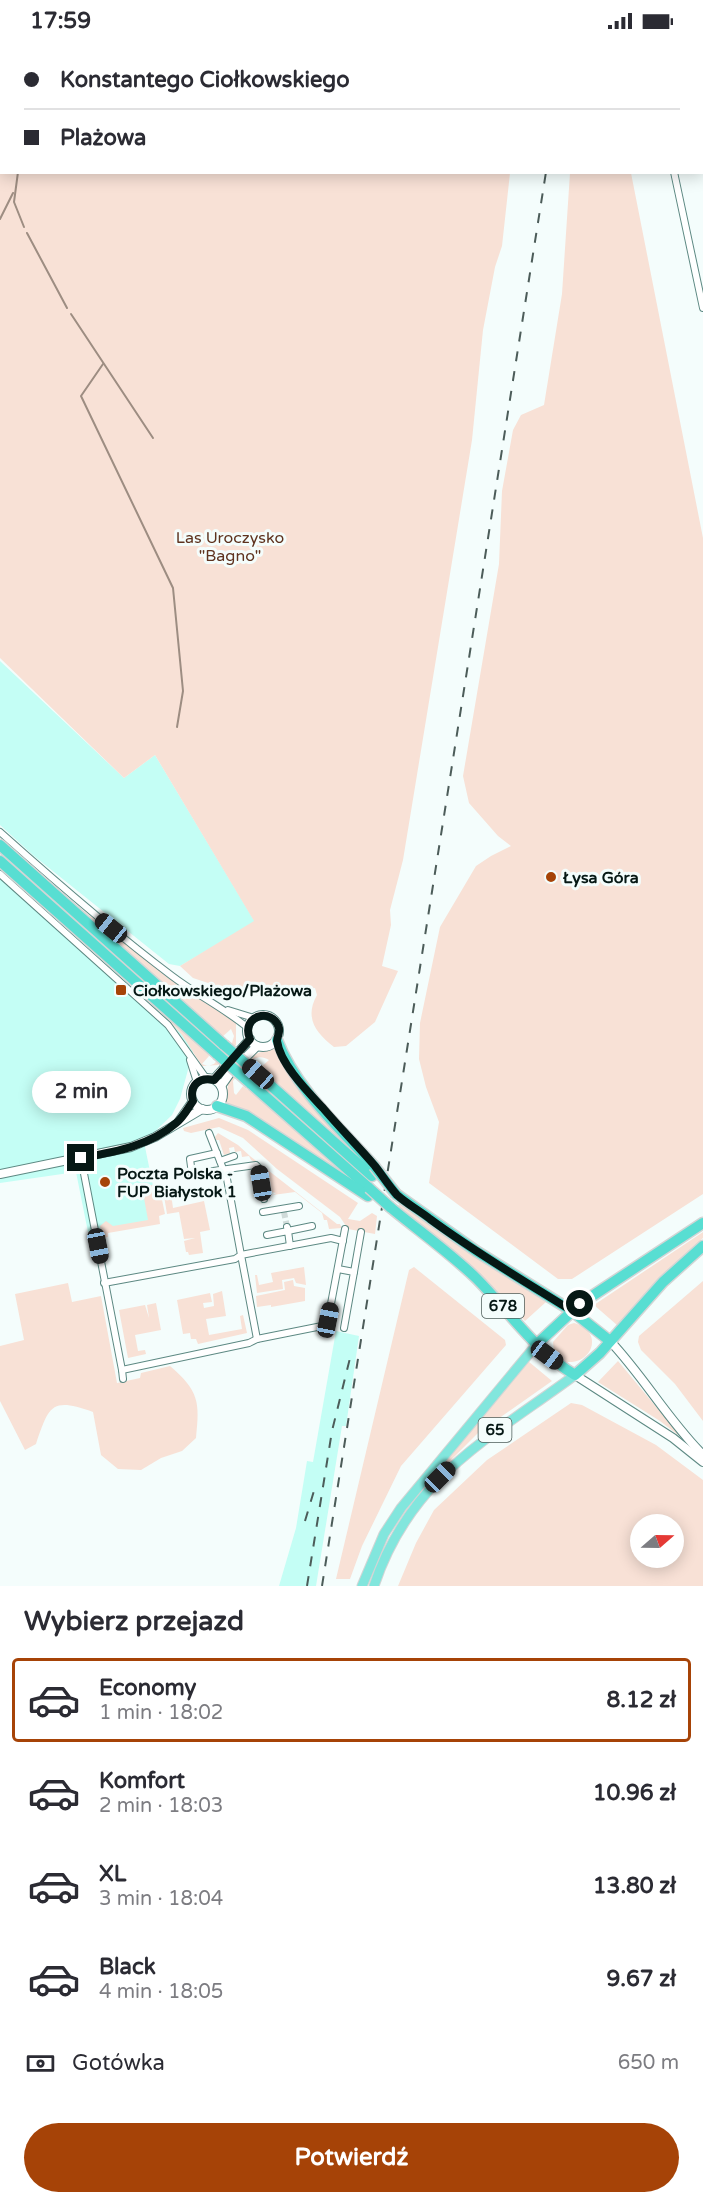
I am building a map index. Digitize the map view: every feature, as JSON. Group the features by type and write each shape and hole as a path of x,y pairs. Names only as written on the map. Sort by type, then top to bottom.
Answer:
{"highway":[{"name":"678","path":"0,845 398,1195 476,1251 572,1311 610,1341"},
{"path":"0,861 250,1083 368,1192"},
{"path":"277,1040 284,1058 297,1079 373,1171"},
{"path":"218,1106 246,1116 368,1192"},
{"name":"678","path":"368,1192 474,1277 547,1355 575,1375"},
{"name":"65","path":"537,1344 572,1311 703,1223"},
{"name":"65","path":"575,1375 610,1341 663,1282 703,1246"}],"main road":[{"name":"65","path":"362,1586 384,1534 401,1508 537,1344"},
{"name":"65","path":"374,1586 391,1545 440,1477 491,1433 575,1375"}],"street":[{"path":"674,174 703,309"},
{"path":"0,832 79,903 172,976 225,1009 248,1028 250,1039 257,1046 268,1046 277,1040 279,1030 275,1021 269,1016 261,1015 254,1018 248,1028"},
{"path":"0,874 168,1025 190,1056 210,1079 221,1086"},
{"path":"225,1009 254,1018"},
{"path":"197,1082 210,1079 250,1039"},
{"path":"193,1101 207,1110 218,1106 223,1097 221,1086 231,1072 257,1046"},
{"path":"179,1121 193,1101 192,1091 197,1082 190,1056"},
{"path":"0,1174 120,1150 144,1142 202,1108"},
{"path":"209,1132 227,1179 257,1339"},
{"path":"217,1153 189,1159 192,1174 256,1165 259,1168 264,1199"},
{"path":"220,1161 234,1156"},
{"path":"81,1158 123,1379"},
{"path":"263,1212 284,1211 298,1206"},
{"path":"267,1234 312,1226"},
{"path":"287,1229 290,1246"},
{"path":"122,1370 327,1325 345,1229"},
{"path":"344,1328 361,1232"},
{"path":"104,1283 235,1259 241,1255 331,1238 343,1241"},
{"path":"338,1269 354,1272"},
{"path":"610,1341 639,1375 673,1422 703,1455"},
{"path":"575,1375 673,1438 703,1462"}],"shaded area":[{"path":"0,661 124,778 155,755 255,922 180,966 169,964 34,856 0,825"},
{"path":"0,864 197,1037 180,1099 172,1115 144,1142 153,1186 149,1221 88,1232 76,1172 0,1183"},
{"path":"336,1331 359,1336 346,1426 342,1426 316,1586 279,1586 296,1528 307,1461 313,1462"}],"green space":[{"name":"Las Uroczysko \"Bagno\"","path":"0,174 510,174 502,246 495,267 483,330 472,440 403,860 390,910 391,925 382,966 398,971 375,1022 346,1046 334,1047 317,1030 312,1018 313,1003 317,995 315,988 286,998 241,994 193,978 180,966 254,921 155,755 124,778 0,658"},
{"path":"570,174 631,174 703,538 703,1194 572,1279 558,1279 429,1183 439,1122 426,1087 419,1059 420,1023 440,927 476,866 511,846 498,836 469,803 463,776 499,564 502,491 513,430 521,415 544,405 562,294"},
{"path":"0,837 73,902 171,980 236,1022 236,1045 218,1065 209,1066 214,1064 232,1043 234,1036 231,1029 222,1037"},
{"path":"0,867 208,1052 209,1056 202,1064 207,1066 202,1066 182,1035 168,1020"},
{"path":"275,1047 292,1079 370,1168 263,1073 260,1068 269,1060 258,1058 248,1063 233,1081 234,1093 236,1095 243,1086 249,1089 365,1191 224,1104 229,1081 250,1056"},
{"path":"219,1118 248,1130 358,1203 348,1219 360,1221 372,1213 377,1216 375,1234 348,1229 340,1217 277,1169 243,1138 219,1127 191,1133 184,1131 183,1128"},
{"path":"218,1133 238,1145 337,1224 340,1224 342,1228 329,1229 322,1213 295,1192 273,1195 276,1193 272,1192 269,1174 264,1174 261,1167 249,1156 242,1157 241,1151 235,1152 234,1147 229,1148 230,1153 224,1155 219,1140 215,1137"},
{"path":"157,1184 161,1193 168,1190 169,1193 161,1195 165,1214 159,1216 160,1224 108,1233 108,1237 102,1238 100,1226 106,1221 113,1226 148,1220 142,1187"},
{"path":"171,1194 173,1208 204,1201 210,1230 200,1232 203,1253 189,1255 186,1252 184,1241 195,1238 184,1239 179,1212 167,1214 164,1196"},
{"path":"400,1203 487,1265 546,1302 525,1321 464,1261 398,1206"},
{"path":"703,1232 703,1238 659,1278 617,1325 594,1305"},
{"path":"304,1267 306,1285 296,1283 294,1278 282,1280 283,1289 257,1293 255,1275 257,1275 259,1285 273,1282 271,1273"},
{"path":"414,1267 505,1340 506,1345 401,1466 362,1546 350,1579 336,1579 409,1270"},
{"path":"293,1280 294,1286 305,1288 305,1301 257,1307 256,1296 285,1290 284,1282"},
{"path":"703,1281 703,1421 675,1384 641,1350 638,1342 639,1336"},
{"path":"68,1283 72,1302 101,1296 117,1383 140,1378 141,1373 170,1366 192,1390 198,1415 196,1438 182,1451 161,1458 141,1470 118,1469 101,1455 93,1412 68,1405 54,1408 49,1413 36,1444 25,1450 0,1401 0,1346 24,1340 15,1294"},
{"path":"222,1291 226,1316 206,1319 209,1335 242,1329 240,1316 243,1315 247,1333 198,1344 196,1339 191,1339 190,1333 183,1334 177,1300 210,1293 212,1302 203,1303 204,1308 214,1306 213,1294"},
{"path":"156,1303 161,1330 135,1335 138,1351 145,1350 146,1354 128,1358 119,1310 145,1305 149,1318 147,1305"},
{"path":"574,1323 589,1333 592,1346 583,1358 567,1362 554,1352 553,1342 568,1325"},
{"path":"528,1361 552,1381 478,1433 431,1480 429,1479"},
{"path":"618,1361 682,1438 660,1421 598,1382"},
{"path":"571,1403 582,1405 656,1445 703,1480 703,1586 398,1586 416,1543 434,1510 487,1460"}],"waterway":[{"path":"18,174 14,202 24,227"},
{"path":"0,219 13,193"},
{"path":"27,233 67,308"},
{"path":"71,314 153,438"},
{"path":"103,364 81,396 173,588 183,691 177,727"}],"tunnel":[{"path":"284,1212 287,1227"}],"railway":[{"path":"322,1586 546,174"},
{"path":"307,1586 332,1431 351,1354"},
{"path":"305,1521 316,1484"}],"place":[{"name":"Łysa Góra","path":"551,877"},
{"name":"Ciołkowskiego/Plażowa","path":"121,990"},
{"name":"Poczta Polska - FUP Białystok 1","path":"105,1182"}],"route":[{"path":"81,1158 120,1150 144,1142 179,1121 193,1101 192,1091 197,1082 204,1078 214,1080 250,1039 248,1028 252,1020 261,1015 269,1016 279,1027 277,1040 284,1058 297,1079 396,1194 476,1251 572,1311 580,1304"}]}
